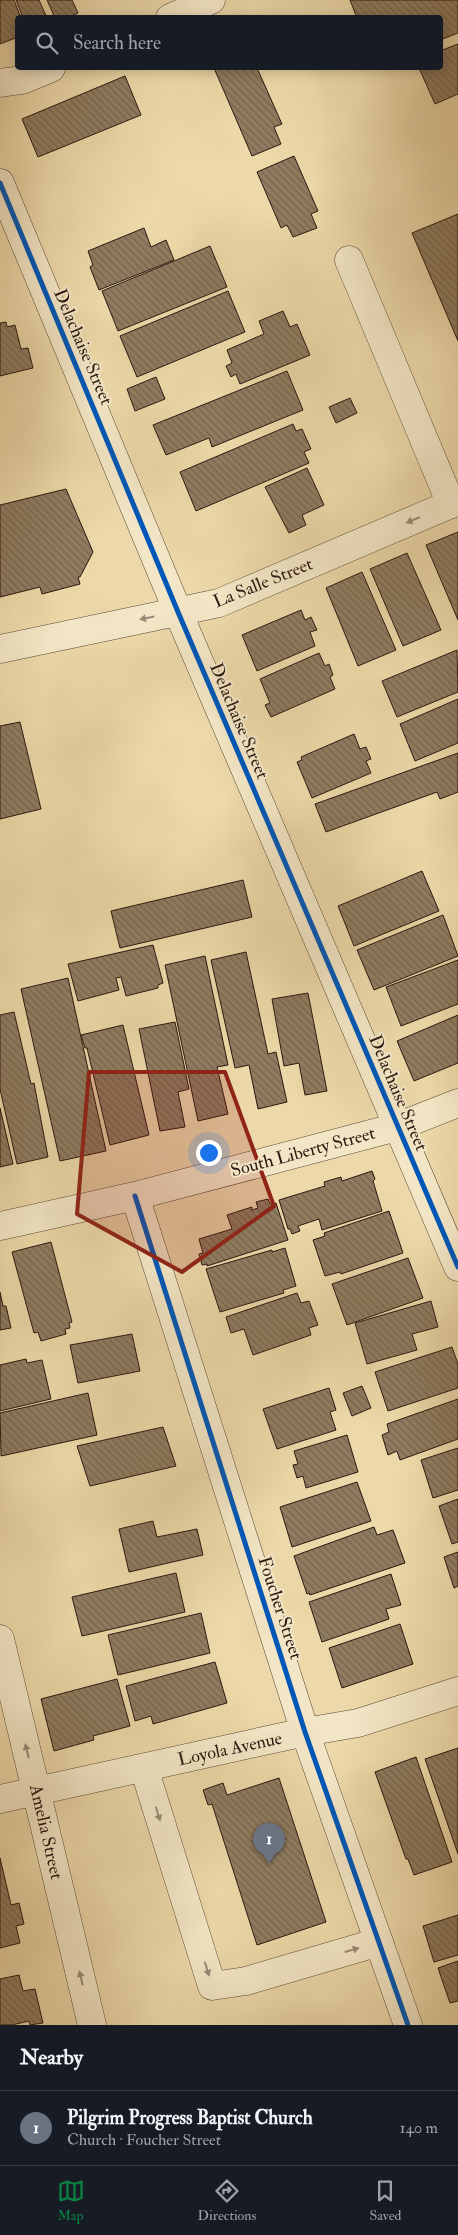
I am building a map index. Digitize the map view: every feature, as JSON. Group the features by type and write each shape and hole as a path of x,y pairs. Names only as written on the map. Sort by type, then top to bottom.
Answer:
{"street":[{"path":"177,15 211,0"},
{"path":"0,83 22,80 46,70"},
{"name":"Delachaise Street","path":"0,184 178,612 458,1267"},
{"path":"349,260 454,502"},
{"name":"La Salle Street","path":"0,649 219,603 454,502"},
{"name":"South Liberty Street","path":"0,1226 135,1196 397,1127 458,1102"},
{"name":"Foucher Street","path":"135,1196 305,1732 408,2025"},
{"name":"Amelia Street","path":"0,1639 92,2025"},
{"name":"Loyola Avenue","path":"0,1800 305,1732 358,1723 458,1691"},
{"path":"144,1768 212,1986 246,1981 379,1942"}],"highlighted area":[{"path":"89,1072 225,1072 274,1206 182,1272 77,1214"}],"building":[{"path":"0,0 14,0 20,15 15,15 15,38 0,44"},
{"path":"16,0 39,0 46,15 22,15"},
{"path":"47,0 72,0 78,13 74,15 54,15"},
{"path":"350,0 458,0 458,33 443,39 443,15 356,15"},
{"path":"458,44 458,94 435,104 420,70 443,70 443,50"},
{"path":"215,70 258,70 282,124 274,127 281,144 252,156"},
{"path":"125,76 141,115 38,157 22,119"},
{"path":"294,156 318,211 311,214 317,228 293,237 287,225 281,228 257,172"},
{"path":"458,214 458,341 412,233"},
{"path":"144,228 151,247 166,240 174,260 99,290 90,267 93,265 88,251"},
{"path":"210,246 227,287 118,331 102,291"},
{"path":"228,291 245,332 137,377 120,336"},
{"path":"283,311 290,327 297,324 310,355 240,384 236,374 231,377 226,366 232,363 227,350 264,334 259,321"},
{"path":"6,322 7,327 15,325 21,349 28,348 33,368 0,376 0,323"},
{"path":"287,371 303,410 212,447 209,438 166,455 153,425"},
{"path":"156,377 165,399 135,411 127,389"},
{"path":"350,398 357,413 336,423 329,407"},
{"path":"293,424 296,431 302,429 311,449 304,452 309,463 196,511 180,472"},
{"path":"307,468 324,505 302,515 306,525 289,533 265,487"},
{"path":"66,489 93,552 80,577 78,577 80,584 42,594 40,587 0,597 0,505"},
{"path":"458,532 458,620 426,545"},
{"path":"407,553 441,630 403,646 370,569"},
{"path":"362,572 396,650 358,666 326,588"},
{"path":"301,610 305,620 311,617 317,630 310,632 315,646 257,671 242,635"},
{"path":"457,650 458,692 397,717 382,681"},
{"path":"319,653 325,666 329,664 333,675 330,677 335,689 271,717 265,705 270,703 260,679"},
{"path":"458,699 458,743 415,761 400,724"},
{"path":"20,722 41,809 0,819 0,726"},
{"path":"354,734 360,749 366,747 371,759 366,761 371,773 312,798 297,762 302,760 301,757"},
{"path":"458,753 458,792 440,799 437,792 326,832 315,804"},
{"path":"422,871 439,911 354,946 338,906"},
{"path":"243,880 252,917 120,948 111,911"},
{"path":"443,915 458,956 374,990 357,950"},
{"path":"153,945 163,983 158,985 158,988 126,996 121,977 116,978 119,990 78,1001 68,964"},
{"path":"246,952 268,1054 276,1052 287,1102 258,1109 249,1065 235,1068 211,960"},
{"path":"205,956 228,1065 217,1067 228,1114 198,1121 165,965"},
{"path":"458,960 458,1004 401,1026 386,987"},
{"path":"68,978 106,1151 60,1161 21,989"},
{"path":"308,993 327,1091 305,1095 299,1063 284,1066 272,999"},
{"path":"14,1012 31,1084 34,1083 48,1157 17,1164 0,1089 0,1015"},
{"path":"458,1015 458,1063 414,1081 397,1041"},
{"path":"175,1022 189,1089 178,1092 185,1127 160,1131 139,1029"},
{"path":"123,1025 149,1135 110,1145 87,1048 85,1048 81,1035"},
{"path":"0,1108 13,1164 0,1167"},
{"path":"372,1171 382,1211 322,1230 319,1219 298,1226 300,1231 292,1234 290,1229 288,1229 279,1200 325,1186 324,1182 341,1177 342,1181"},
{"path":"268,1199 270,1204 276,1203 288,1240 207,1266 207,1264 202,1265 199,1254 203,1253 199,1239 232,1229 227,1215 252,1207 252,1210 258,1208 256,1202"},
{"path":"389,1211 403,1253 341,1274 340,1272 325,1276 313,1240 325,1236 324,1233"},
{"path":"51,1242 72,1322 69,1323 70,1328 65,1329 66,1334 41,1341 38,1332 34,1333 12,1252"},
{"path":"285,1248 296,1286 283,1290 284,1293 220,1312 206,1269"},
{"path":"408,1258 423,1298 347,1325 332,1284"},
{"path":"0,1292 3,1306 6,1306 11,1328 0,1330"},
{"path":"297,1293 301,1303 309,1301 318,1325 309,1328 311,1335 253,1355 244,1329 231,1333 226,1317"},
{"path":"431,1301 438,1327 412,1334 417,1350 367,1364 355,1323"},
{"path":"132,1334 140,1371 78,1383 70,1345"},
{"path":"452,1347 458,1364 458,1388 388,1411 375,1372"},
{"path":"26,1359 27,1363 42,1360 51,1399 0,1411 0,1365"},
{"path":"362,1386 371,1408 352,1416 343,1393"},
{"path":"329,1388 336,1410 330,1412 336,1430 277,1449 263,1409"},
{"path":"88,1393 97,1435 1,1456 0,1413"},
{"path":"458,1399 458,1439 400,1460 397,1451 388,1455 382,1435 389,1432 387,1424"},
{"path":"163,1427 176,1466 90,1486 77,1446"},
{"path":"347,1435 358,1472 306,1488 303,1476 297,1478 293,1465 298,1464 294,1451"},
{"path":"458,1448 458,1490 433,1498 421,1460"},
{"path":"357,1482 371,1521 292,1547 280,1507"},
{"path":"458,1499 458,1542 452,1544 439,1506"},
{"path":"153,1521 157,1537 197,1529 203,1555 129,1572 119,1529"},
{"path":"374,1527 377,1535 393,1530 405,1563 310,1595 309,1593 307,1594 294,1556"},
{"path":"458,1552 458,1586 454,1588 444,1557"},
{"path":"176,1573 185,1612 82,1636 72,1597"},
{"path":"391,1574 401,1605 386,1609 389,1619 322,1642 309,1602"},
{"path":"201,1613 210,1653 118,1675 108,1635"},
{"path":"400,1624 413,1664 342,1688 329,1648"},
{"path":"215,1662 227,1703 153,1724 151,1716 135,1721 126,1686"},
{"path":"117,1679 130,1726 93,1736 94,1740 54,1751 41,1699"},
{"path":"458,1748 458,1854 425,1759"},
{"path":"416,1757 452,1862 414,1875 408,1859 406,1859 375,1772"},
{"path":"279,1778 326,1922 257,1945 212,1804 208,1805 203,1790 223,1783 227,1795"},
{"path":"0,1858 11,1905 19,1903 24,1924 16,1926 20,1943 0,1948"},
{"path":"458,1915 458,1955 434,1962 423,1926"},
{"path":"458,1961 458,2001 450,2003 438,1968"},
{"path":"19,1975 23,1991 35,1989 43,2023 30,2025 29,2021 12,2025 0,2025 0,1979"}],"cycle path":[{"path":"0,183 178,612 458,1267"},
{"path":"135,1196 305,1732 408,2025"}],"place":[{"name":"Pilgrim Progress Baptist Church","path":"269,1864"}]}
